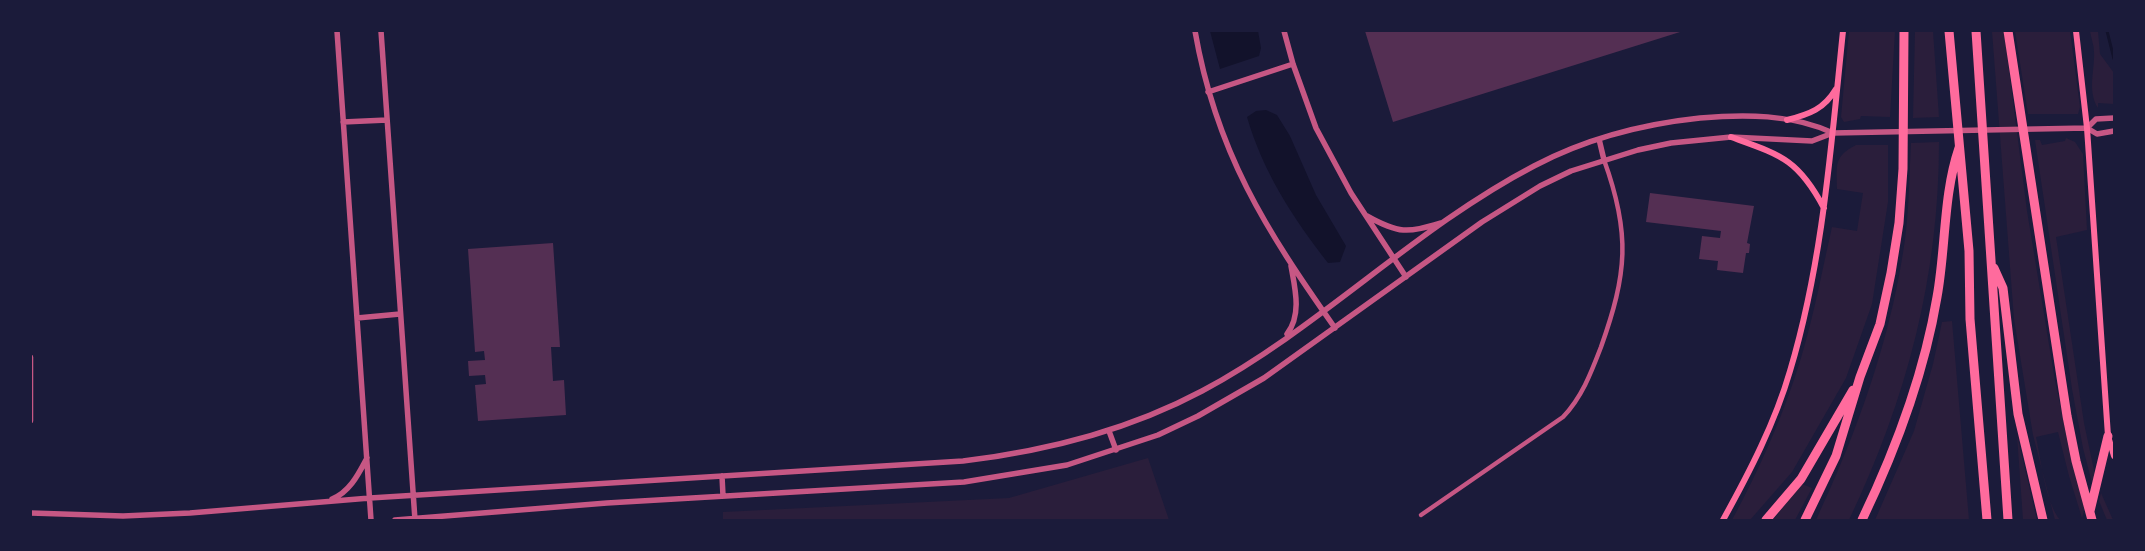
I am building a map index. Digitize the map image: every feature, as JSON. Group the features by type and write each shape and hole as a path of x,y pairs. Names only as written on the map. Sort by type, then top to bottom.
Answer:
{"highway":[{"path":"1805,520 1836,456 1860,377 1880,324 1899,223 1903,169 1904,31"},
{"path":"1949,31 1961,143 1969,252 1970,319 1987,520"},
{"path":"1976,31 2008,520"},
{"path":"2008,31 2067,416 2090,520"},
{"path":"1862,520 1895,448 1926,348 1937,298 1945,245 1950,175 1961,143"},
{"path":"1991,264 2003,288 2018,414 2043,520"},
{"path":"1766,520 1801,479 1860,377"},
{"path":"2090,520 2108,436"}],"main road":[{"path":"1723,520 1758,453 1790,373 1808,305 1824,208 1843,31"},
{"path":"2076,31 2087,128 2108,436 2114,456"},
{"path":"1788,120 1810,114 1818,109 1830,98 1837,88"},
{"path":"1731,137 1765,149 1793,164 1805,174 1824,208"}],"street":[{"path":"337,31 372,520"},
{"path":"381,31 415,519"},
{"path":"1194,31 1208,92 1228,150 1246,190 1291,264 1335,328"},
{"path":"1284,31 1293,64 1316,128 1335,165 1365,215 1406,277"},
{"path":"1208,92 1293,64"},
{"path":"31,513 122,516 1015,455 1109,431 1147,417 1202,391 1285,338 1476,200 1536,165 1599,139 1650,125 1717,116 1752,116 1788,120 1813,124 1833,133"},
{"path":"2087,128 2096,119 2114,118"},
{"path":"343,122 387,120"},
{"path":"395,520 723,496 964,482 1067,465 1158,435 1198,416 1264,378 1512,203 1572,172 1604,160 1671,143 1731,137 1812,141 1833,133 2087,128 2097,134 2114,132"},
{"path":"1421,515 1563,417 1580,396 1614,309 1623,269 1623,240 1616,192 1604,160 1599,139"},
{"path":"1365,215 1399,231 1411,232 1446,222"},
{"path":"1285,338 1294,325 1296,305 1291,264"},
{"path":"357,318 400,314"},
{"path":"31,357 31,421"},
{"path":"1109,431 1116,450"},
{"path":"324,502 340,496 350,485 367,458"},
{"path":"722,476 723,496"}],"shaded area":[{"path":"1210,31 1258,31 1261,48 1259,56 1220,69"},
{"path":"1849,31 1895,31 1890,117 1861,116 1860,119 1844,122 1841,117"},
{"path":"1915,31 1933,31 1939,117 1913,118"},
{"path":"1992,31 2004,31 2027,211 2055,381 2077,483 2085,507 2082,518 2058,432 2036,437 2043,472 2033,435 2014,319"},
{"path":"2015,31 2070,31 2080,107 2078,114 2028,114"},
{"path":"2090,31 2098,31 2100,54 2114,73 2114,104 2098,103 2098,108 2092,88 2094,47"},
{"path":"1266,110 1277,115 1290,136 1316,195 1346,246 1340,262 1328,263 1291,212 1270,176 1247,117 1256,111"},
{"path":"2066,138 2075,142 2083,154 2087,230 2056,237 2084,423 2095,475 2092,483 2083,448 2072,389 2035,140 2040,140 2042,145 2065,141"},
{"path":"1939,142 1938,192 1926,289 1916,336 1903,382 1870,474 1849,520 1816,520 1857,423 1889,322 1905,239 1911,143"},
{"path":"1856,145 1888,145 1888,202 1872,304 1846,378 1792,472 1750,520 1732,520 1771,440 1787,400 1810,326 1832,227 1857,231 1863,193 1837,189 1838,162 1843,154"},
{"path":"1952,321 1969,520 1875,520 1914,431 1933,364 1942,322"},
{"path":"2017,435 2037,520 2023,520"},
{"path":"1148,458 1169,520 723,520 723,512 1009,498"},
{"path":"1802,484 1812,488 1795,520 1773,520"},
{"path":"2101,493 2113,520 2107,520 2099,501"},
{"path":"2050,499 2055,512 2060,520 2055,520"}],"building":[{"path":"1365,31 1680,31 1680,32 1393,122"},
{"path":"1650,193 1754,206 1747,243 1750,244 1749,253 1746,253 1743,273 1717,270 1718,261 1699,259 1702,236 1720,238 1721,231 1646,222"},
{"path":"553,243 560,347 551,347 553,381 564,380 566,415 478,421 475,385 486,384 485,375 469,376 468,361 485,360 484,351 475,352 468,249"}],"waterway":[{"path":"2107,31 2114,59"}]}
